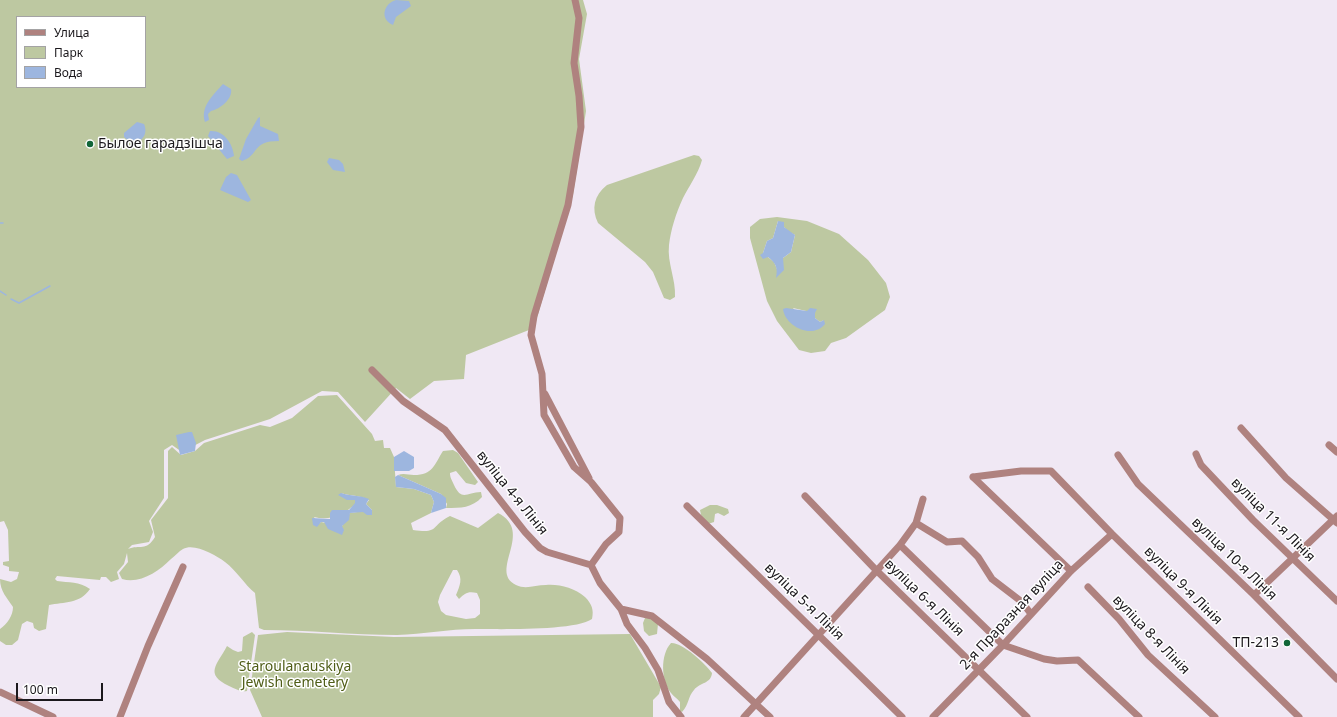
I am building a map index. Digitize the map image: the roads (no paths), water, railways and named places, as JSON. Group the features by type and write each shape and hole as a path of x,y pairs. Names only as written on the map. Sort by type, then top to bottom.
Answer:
{"street":[{"path":"574,0 579,18 574,63 579,96 581,127 568,205 534,316 531,335 542,374 544,415 574,468 591,482 620,518 619,532 606,544 591,565 600,583 622,609 627,624 645,648 658,670 669,702 681,717"},
{"name":"вуліца 4-я Лінія","path":"372,370 403,401 445,430 525,532 540,548 547,552 591,565"},
{"path":"1241,428 1286,478 1336,519 1293,557 1254,595"},
{"path":"1329,445 1337,452"},
{"name":"вуліца 11-я Лінія","path":"1196,454 1201,465 1253,520 1337,601"},
{"name":"вуліца 10-я Лінія","path":"1118,455 1138,484 1254,595 1337,679"},
{"name":"вуліца 9-я Лінія","path":"1071,571 973,477 1021,471 1050,471 1112,534 1299,717"},
{"name":"вуліца 6-я Лінія","path":"805,496 876,570 1027,717"},
{"path":"744,717 755,703 900,545 916,523 924,499"},
{"name":"вуліца 5-я Лінія","path":"687,506 902,717"},
{"path":"916,523 947,542 962,541 978,557 992,579 1022,602 1031,614"},
{"name":"2-я Праразная вуліца","path":"933,717 1003,645 1071,571 1112,534"},
{"path":"900,545 1003,645 1044,659 1057,661 1078,660 1139,717"},
{"path":"120,717 148,646 183,567"},
{"name":"вуліца 8-я Лінія","path":"1088,587 1119,619 1148,655 1215,717"},
{"path":"622,609 652,616 707,660 770,717"},
{"path":"0,692 53,717"}],"water":[{"path":"396,0 409,1 411,6 396,17 393,25 386,19 385,11 388,4"},
{"path":"223,84 231,89 230,96 222,106 208,114 209,120 205,122 204,111 206,106"},
{"path":"260,117 260,126 278,134 279,141 264,143 248,158 242,161 239,159 246,139"},
{"path":"137,122 144,124 145,133 141,140 133,142 124,137 124,133"},
{"path":"210,131 220,133 227,139 232,147 234,156 227,159 208,136"},
{"path":"329,158 339,160 343,164 345,172 333,170 327,162"},
{"path":"231,173 237,175 251,200 248,202 220,190 226,177"},
{"path":"778,221 784,222 784,227 795,235 791,252 783,258 784,270 776,278 777,271 773,261 768,257 763,259 760,255 763,253 767,241 773,238"},
{"path":"786,308 807,311 810,308 817,309 815,318 820,322 824,320 825,324 820,329 813,331 800,329 789,321 785,315 783,309"},
{"path":"192,432 196,443 195,451 180,455 176,435"},
{"path":"404,451 414,457 414,468 409,471 394,471 394,457"},
{"path":"398,475 441,494 446,498 446,508 431,513 434,502 431,495 414,489 396,487 395,477"},
{"path":"341,493 369,499 366,504 372,510 372,515 367,515 363,512 350,513 349,520 342,526 344,530 342,535 328,529 324,522 321,522 317,527 313,525 312,518 330,519 330,513 332,510 349,510 355,503 355,500 347,500 338,495"}],"waterway":[{"path":"11,299 19,303 50,286"},
{"path":"0,291 6,295"}],"place":[{"name":"Былое гарадзішча","path":"90,144"},
{"name":"ТП-213","path":"1287,643"}],"park label":[{"name":"Staroulanauskiya Jewish cemetery","path":"295,676"}]}
